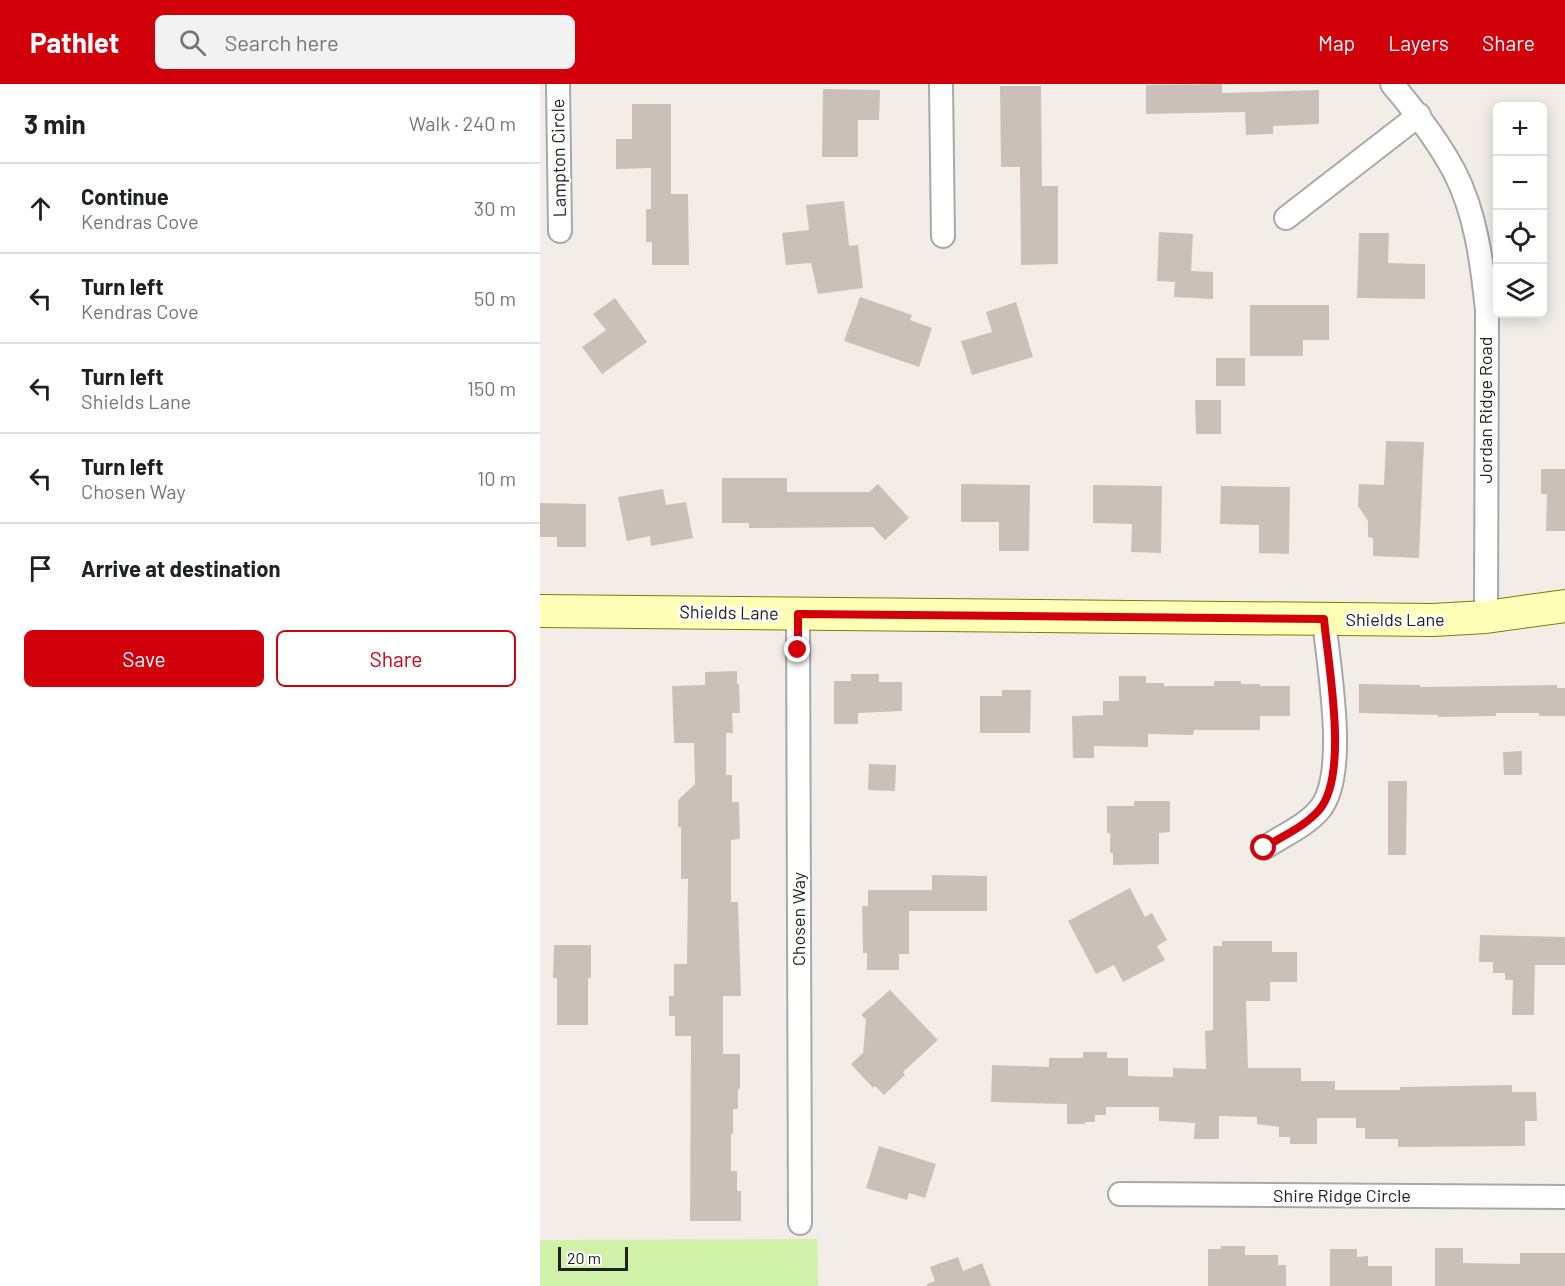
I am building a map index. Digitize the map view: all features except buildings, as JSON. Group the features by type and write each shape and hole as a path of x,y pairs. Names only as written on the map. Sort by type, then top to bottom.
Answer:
{"main road":[{"name":"Shields Lane","path":"540,611 1433,620 1486,617 1565,606"}],"street":[{"name":"Lampton Circle","path":"558,84 560,231"},
{"path":"941,84 943,236"},
{"name":"Jordan Ridge Road","path":"1392,84 1419,116 1454,171 1471,215 1482,262 1487,310 1486,617"},
{"path":"1286,218 1419,116"},
{"name":"Chosen Way","path":"798,614 800,1223"},
{"path":"1264,848 1307,821 1321,808 1334,772 1335,733 1324,619"},
{"name":"Shire Ridge Circle","path":"1120,1194 1565,1197"}],"green space":[{"path":"817,1239 818,1286 540,1286 540,1240"}],"route":[{"path":"798,650 798,614 1324,619 1335,733 1334,772 1321,808 1307,821 1264,848"}]}
